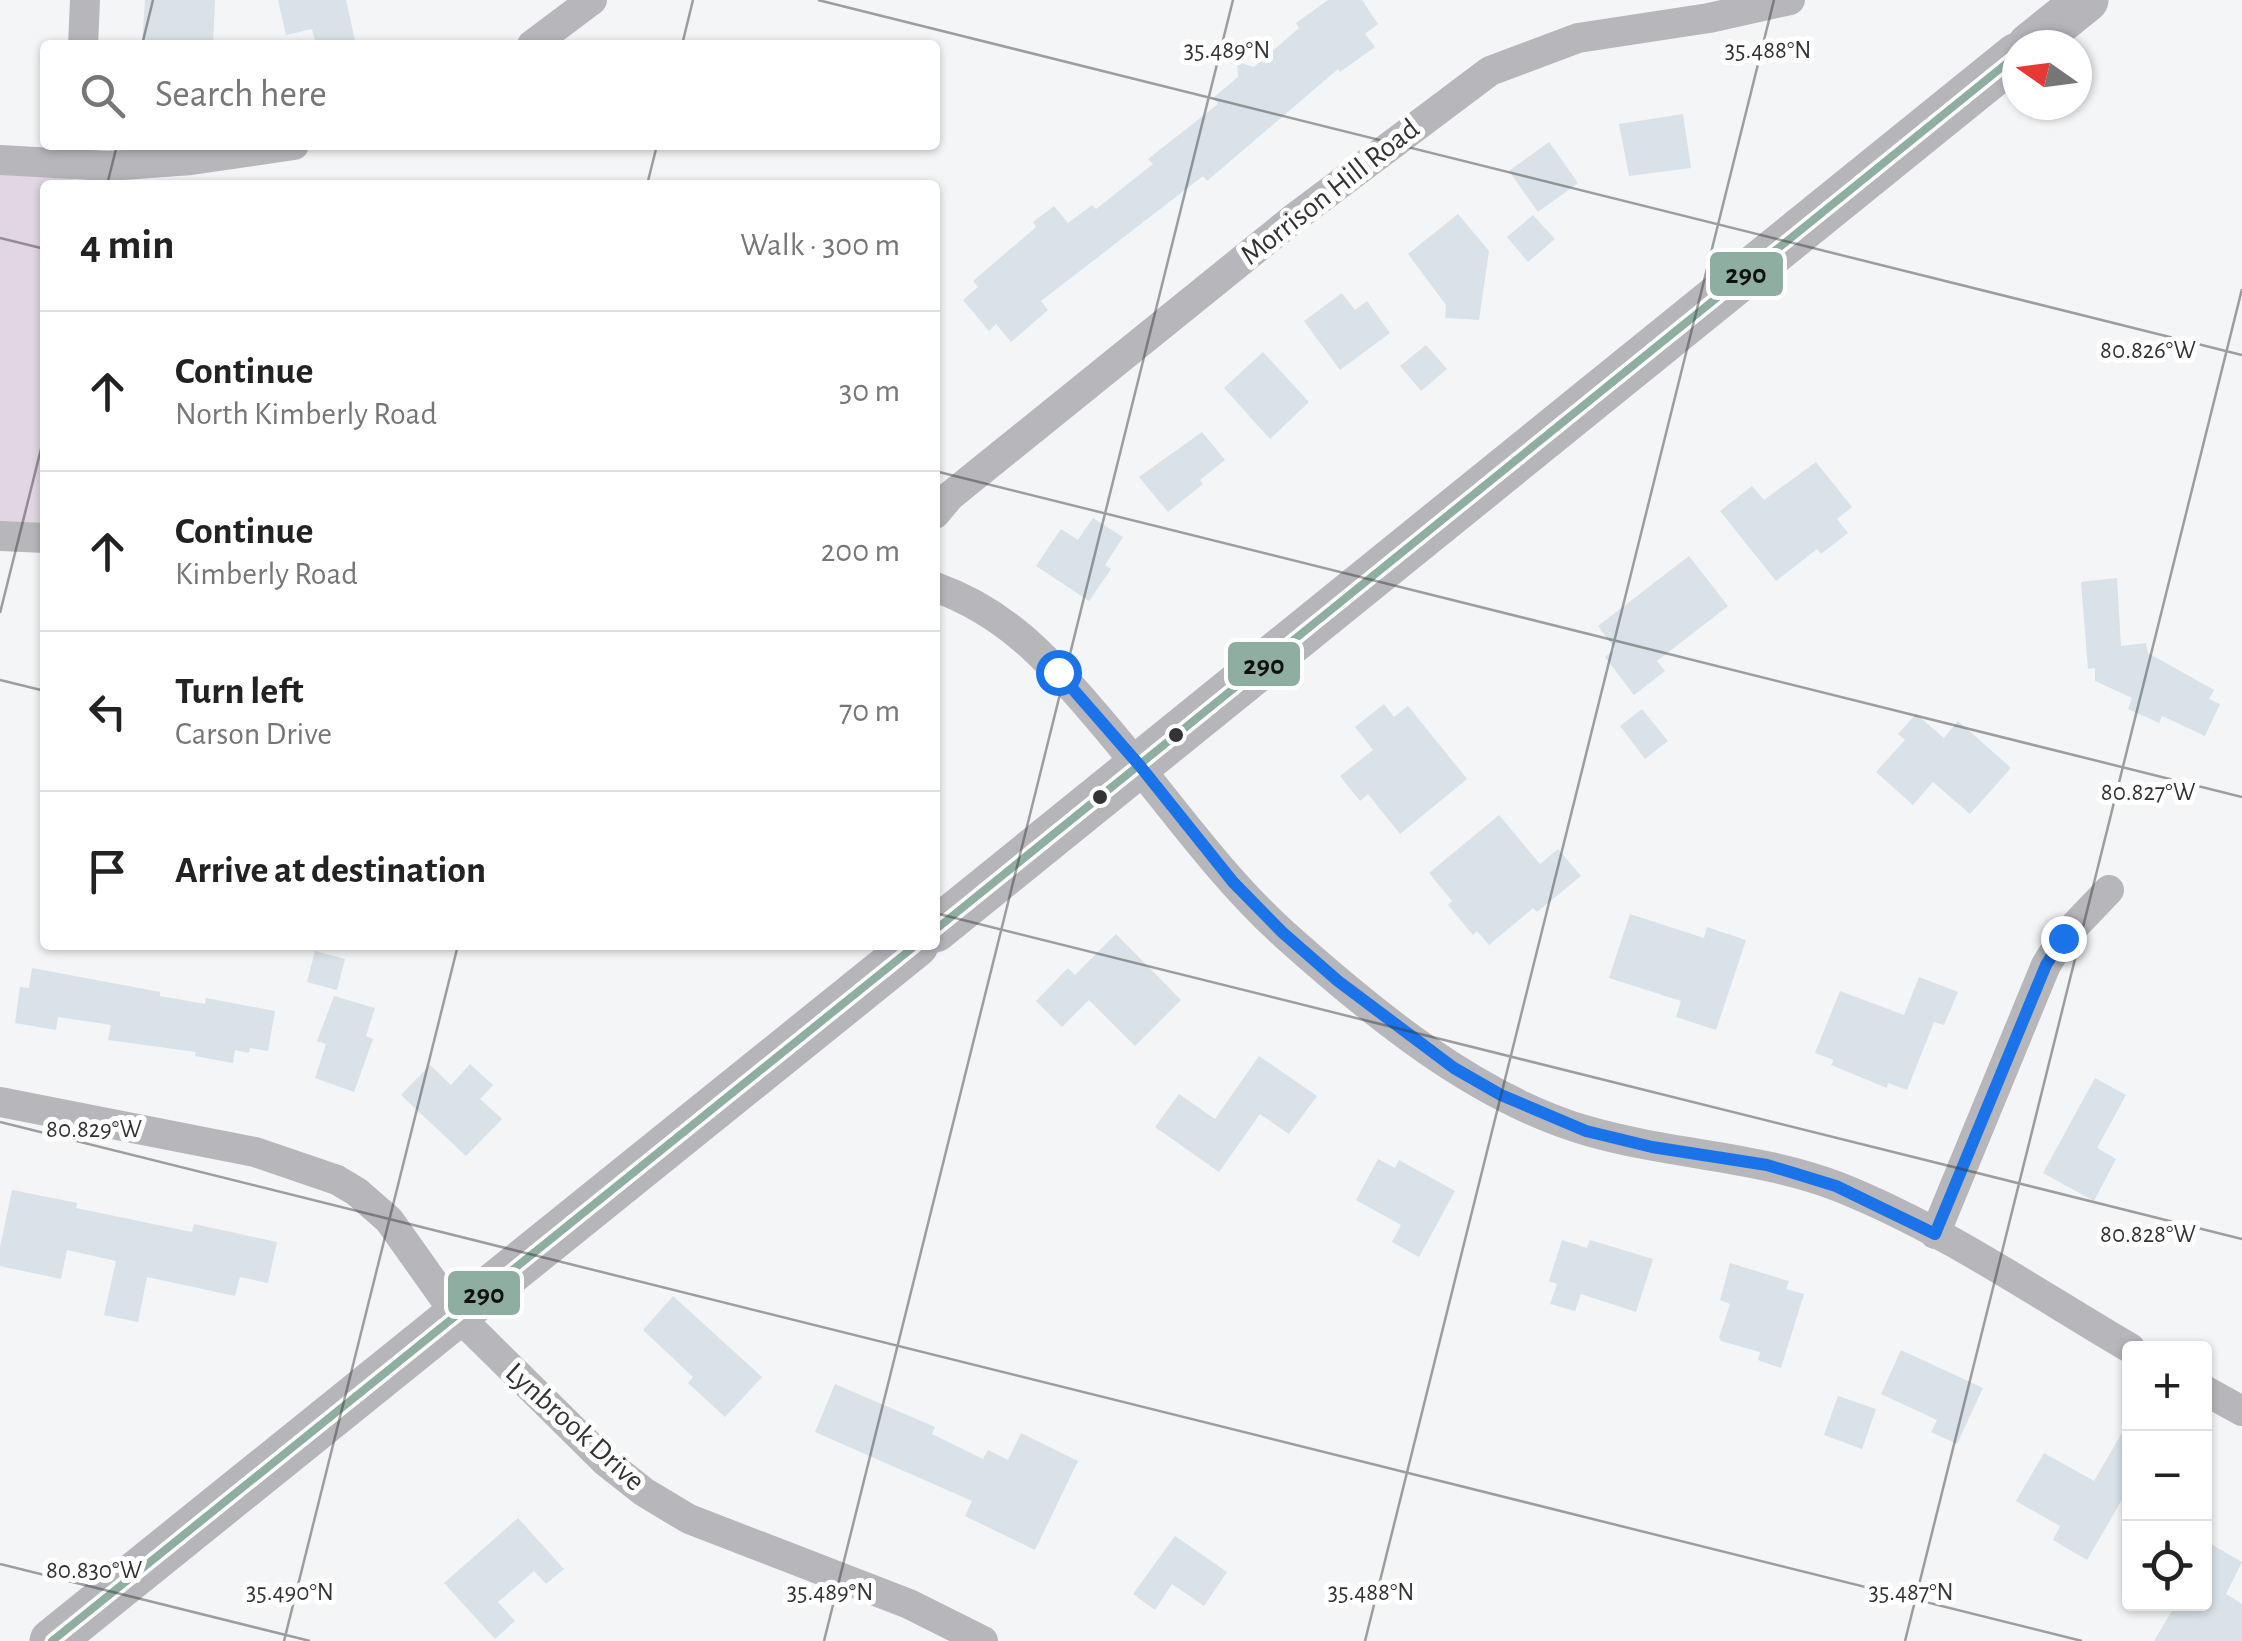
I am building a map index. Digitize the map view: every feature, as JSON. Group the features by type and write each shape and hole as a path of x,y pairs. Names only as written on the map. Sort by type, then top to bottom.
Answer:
{"main road":[{"path":"2049,30 2086,0"},
{"path":"940,926 2002,68"},
{"path":"52,1641 910,950"}],"street":[{"path":"83,40 85,0"},
{"path":"539,40 592,0"},
{"name":"Morrison Hill Road","path":"940,508 1293,219 1490,71 1578,38 1709,18 1790,0"},
{"path":"0,160 109,166 260,150"},
{"path":"0,536 40,538"},
{"path":"940,590 961,596 1007,622 1058,672 1233,882 1282,932 1338,981 1454,1068 1501,1095 1586,1131 1652,1147 1767,1165 1836,1186 1935,1234 2122,1343"},
{"path":"1935,1234 2046,965 2063,938 2109,890"},
{"name":"Lynbrook Drive","path":"0,1102 255,1152 337,1180 389,1220 455,1314 606,1462 644,1492 690,1519 909,1604 983,1641"},
{"path":"2212,1394 2242,1411"}],"shaded area":[{"path":"0,165 73,167 73,180 40,180 40,533 0,532"}],"building":[{"path":"145,0 215,0 213,40 142,40"},
{"path":"278,0 346,0 355,40 315,40 312,29 286,35"},
{"path":"1328,0 1362,0 1378,24 1365,34 1375,47 1340,72 1338,69 1207,181 1203,176 1041,301 1048,310 1011,342 996,324 989,331 963,300 978,287 973,281 1036,227 1033,222 1054,206 1068,223 1092,205 1096,209 1153,164 1148,159 1218,104 1213,98 1238,77 1237,62 1254,67 1299,28 1296,23"},
{"path":"1683,114 1691,168 1629,176 1619,124"},
{"path":"1549,142 1578,183 1538,212 1509,171"},
{"path":"1458,214 1489,251 1479,320 1445,318 1446,305 1408,254"},
{"path":"1533,215 1555,239 1528,262 1507,237"},
{"path":"1342,293 1355,310 1367,301 1390,333 1340,370 1304,321"},
{"path":"1426,345 1447,369 1421,391 1400,366"},
{"path":"1263,352 1309,402 1270,439 1224,388"},
{"path":"1202,432 1225,460 1168,512 1139,477"},
{"path":"1816,462 1852,507 1837,519 1848,533 1821,554 1817,549 1776,581 1720,511 1752,486 1764,500"},
{"path":"1093,518 1123,537 1105,565 1111,569 1089,601 1036,566 1061,529 1078,540"},
{"path":"1689,556 1728,606 1657,661 1665,671 1634,695 1605,657 1615,649 1598,626"},
{"path":"2117,578 2121,646 2146,643 2148,653 2214,690 2209,699 2220,704 2205,736 2162,716 2159,723 2128,709 2132,698 2095,681 2095,668 2088,669 2081,582"},
{"path":"1384,704 1394,717 1408,706 1467,779 1400,834 1368,794 1360,801 1340,776 1373,750 1355,727"},
{"path":"1642,709 1668,741 1645,759 1620,726"},
{"path":"1916,714 1944,738 1958,721 2011,768 1970,814 1933,782 1913,805 1876,772 1905,740 1898,734"},
{"path":"1499,815 1540,864 1558,849 1581,876 1537,912 1533,908 1489,945 1477,931 1473,935 1448,905 1452,901 1429,873"},
{"path":"1630,914 1704,938 1707,927 1746,940 1716,1030 1676,1017 1681,1001 1609,978"},
{"path":"1116,934 1181,1000 1135,1046 1089,1000 1062,1027 1036,1001 1068,968 1075,975"},
{"path":"315,951 345,959 337,990 307,982"},
{"path":"32,968 205,1004 206,998 275,1011 268,1051 235,1050 233,1063 195,1056 196,1052 108,1040 111,1025 58,1017 56,1030 15,1023 20,987 29,988"},
{"path":"1919,977 1958,992 1944,1025 1934,1022 1907,1090 1888,1083 1887,1088 1831,1065 1834,1060 1815,1053 1840,991 1904,1015"},
{"path":"334,996 375,1008 366,1036 373,1039 354,1092 315,1078 326,1044 317,1041"},
{"path":"1259,1056 1317,1096 1289,1134 1260,1114 1219,1172 1155,1127 1179,1094 1215,1119"},
{"path":"470,1064 493,1085 480,1099 502,1119 466,1156 401,1095 430,1065 451,1085"},
{"path":"2095,1078 2126,1095 2097,1148 2116,1159 2094,1201 2043,1173"},
{"path":"1378,1159 1395,1168 1399,1160 1455,1191 1419,1257 1392,1242 1401,1225 1356,1200"},
{"path":"12,1190 192,1232 194,1224 277,1242 268,1283 240,1277 235,1296 147,1277 138,1322 104,1315 116,1261 67,1250 61,1279 0,1266"},
{"path":"1562,1240 1587,1248 1590,1240 1653,1259 1636,1312 1581,1294 1575,1311 1550,1304 1557,1284 1549,1281"},
{"path":"1730,1263 1789,1281 1786,1289 1804,1294 1781,1368 1758,1360 1760,1352 1721,1341 1719,1337 1730,1304 1720,1300"},
{"path":"673,1296 762,1377 725,1417 688,1383 693,1377 643,1330"},
{"path":"1901,1350 1983,1388 1957,1444 1931,1432 1937,1420 1881,1394"},
{"path":"835,1384 935,1427 932,1434 983,1459 988,1450 1008,1460 1021,1433 1078,1461 1035,1550 965,1516 972,1501 815,1432"},
{"path":"1838,1396 1876,1409 1862,1449 1824,1435"},
{"path":"2122,1433 2122,1500 2087,1560 2053,1540 2060,1526 2016,1501 2044,1453 2094,1481"},
{"path":"518,1518 564,1569 546,1584 534,1571 498,1602 515,1621 495,1639 444,1583"},
{"path":"1175,1536 1227,1572 1204,1606 1172,1584 1155,1610 1133,1594"},
{"path":"2212,1545 2242,1562 2226,1594 2242,1604 2242,1641 2154,1641 2172,1611 2212,1611"}],"transit line":[{"name":"290","path":"940,926 2002,67"},
{"name":"290","path":"52,1641 910,950"}],"route":[{"path":"1058,672 1233,882 1282,932 1338,981 1454,1068 1501,1095 1586,1131 1652,1147 1767,1165 1836,1186 1935,1234 2046,965 2063,938"}]}
